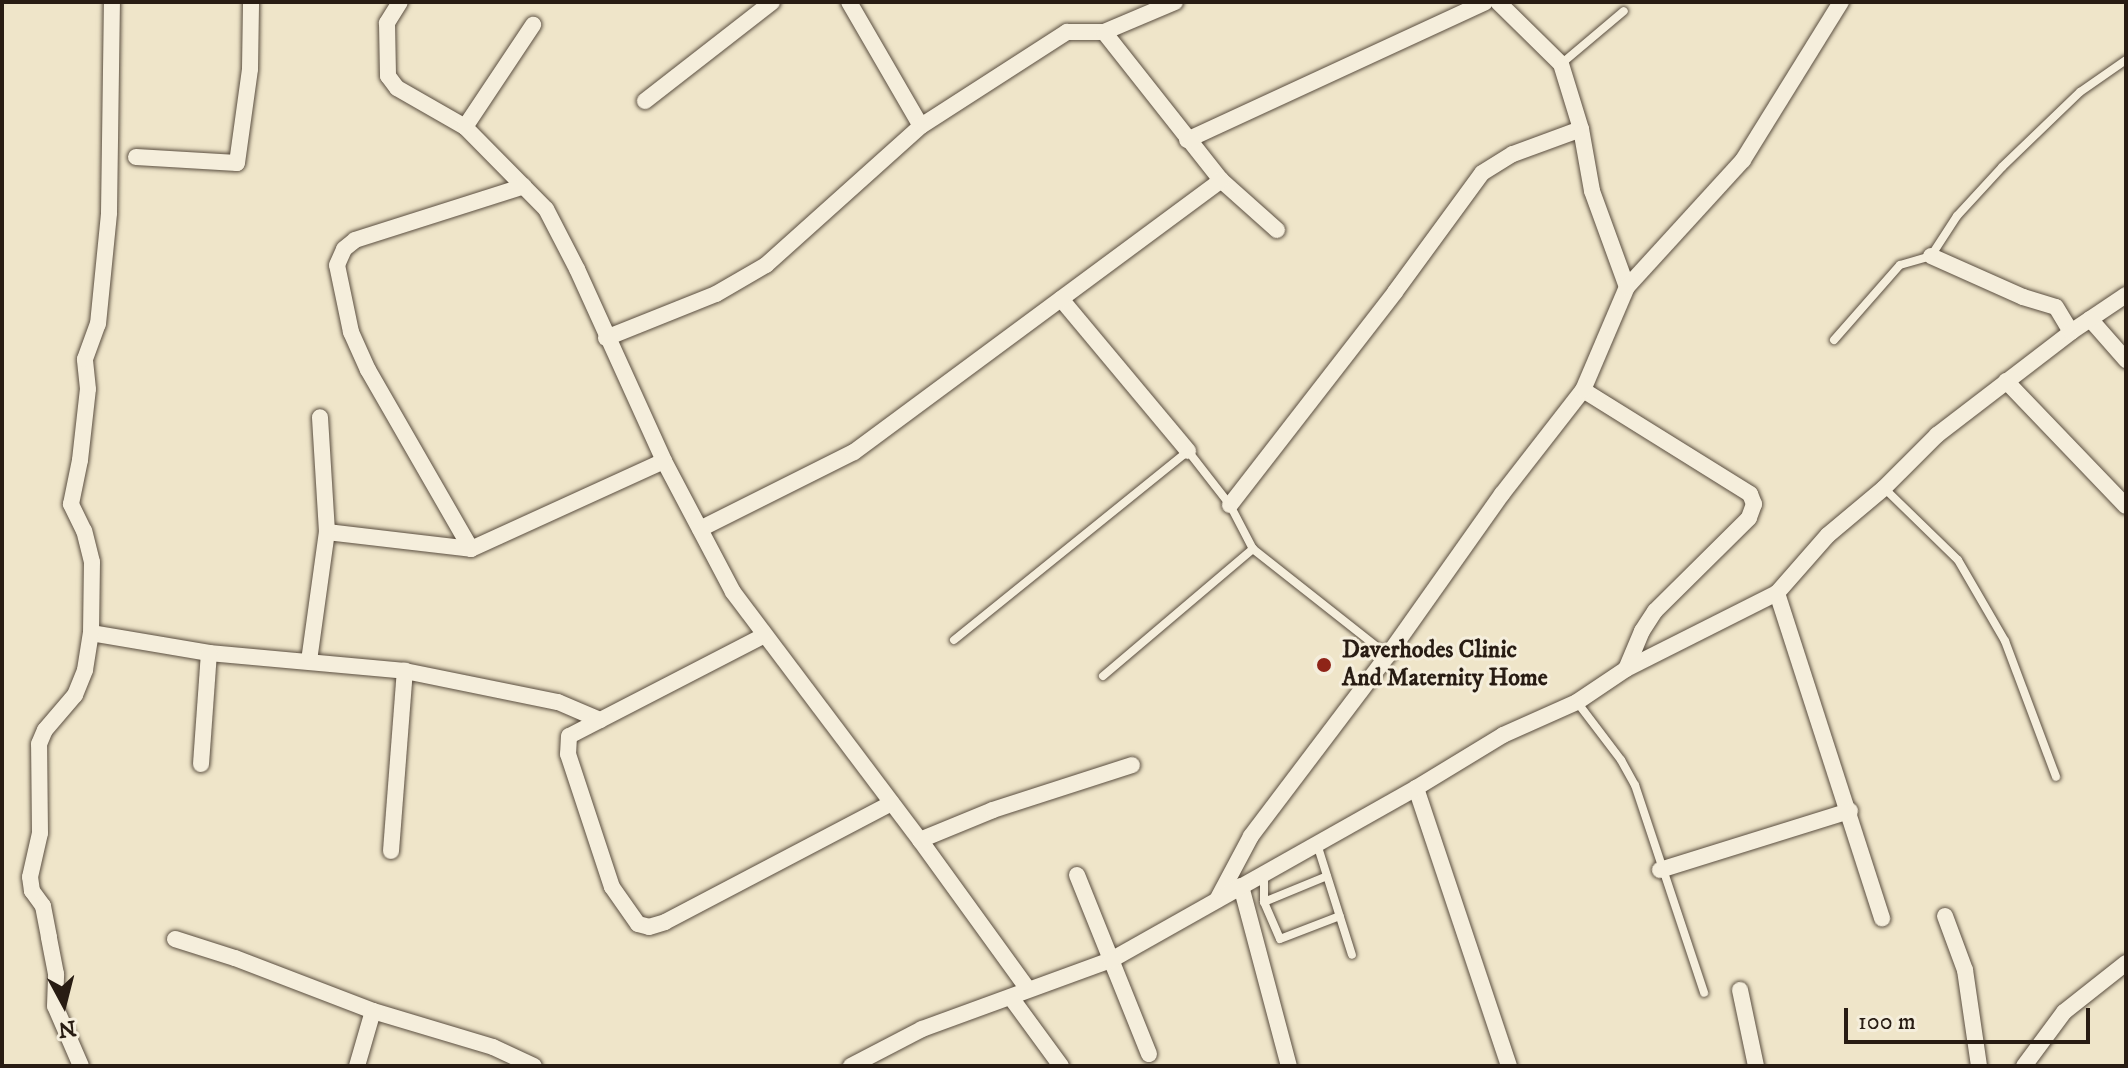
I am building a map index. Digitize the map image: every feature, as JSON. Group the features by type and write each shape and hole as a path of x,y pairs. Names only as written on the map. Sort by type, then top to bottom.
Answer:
{"street":[{"path":"81,1066 55,1006 56,974 43,906 32,891 30,877 40,833 39,744 45,730 75,695 85,670 91,633 92,562 84,531 71,504 80,460 88,389 85,359 98,324 109,213 112,2"},
{"path":"136,157 237,163 250,69 251,2"},
{"path":"400,2 387,23 388,76 397,88 465,127 546,209 664,461 733,592 1027,988"},
{"path":"645,101 772,2"},
{"path":"849,2 921,126"},
{"path":"606,338 716,294 766,265 921,126 1067,32 1104,32 1175,2"},
{"path":"1187,140 1485,2"},
{"path":"1498,2 1561,64 1581,129 1592,191 1627,287"},
{"path":"1216,902 1251,836 1388,655 1502,494 1583,390 1627,287 1743,160 1841,2"},
{"path":"465,127 533,25"},
{"path":"1104,32 1221,180 1277,230"},
{"path":"1230,505 1395,292 1482,173 1513,154 1581,129"},
{"path":"700,529 854,452 1221,180"},
{"path":"471,549 368,370 351,332 337,265 344,249 355,240 524,186"},
{"path":"1931,256 2023,297 2056,307 2071,332"},
{"path":"851,1066 922,1029 1012,999 1027,988 1111,960 1416,788 1503,735 1577,702 1626,669 1777,593 1828,535 1884,488 1937,435 2071,332 2126,295"},
{"path":"1061,299 1188,451"},
{"path":"2090,319 2126,360"},
{"path":"2006,381 2126,506"},
{"path":"1583,390 1750,494 1754,504 1749,518 1655,611 1642,631 1626,669"},
{"path":"309,661 327,532 320,417"},
{"path":"327,532 471,549 664,461"},
{"path":"1777,593 1850,811 1882,918"},
{"path":"91,633 209,653 405,671 558,702 600,720"},
{"path":"763,636 569,736 568,754 612,887 638,924 649,927 665,922 892,803"},
{"path":"201,764 209,653"},
{"path":"391,851 405,671"},
{"path":"920,840 993,810 1132,765"},
{"path":"1416,788 1509,1066"},
{"path":"1660,870 1850,811"},
{"path":"1077,875 1149,1054"},
{"path":"1241,886 1289,1066"},
{"path":"1945,916 1965,970 1979,1066"},
{"path":"175,939 235,958 373,1011 493,1047 534,1066"},
{"path":"2024,1066 2064,1012 2126,963"},
{"path":"1740,990 1756,1066"},
{"path":"1012,999 1061,1066"},
{"path":"357,1066 373,1011"}],"lane":[{"path":"1561,64 1624,11"},
{"path":"1834,340 1900,265 1931,256 1957,216 2002,167 2080,92 2126,60"},
{"path":"954,640 1188,451 1230,505 1253,549 1388,655"},
{"path":"1884,488 1958,560 2005,641 2056,777"},
{"path":"1103,676 1253,549"},
{"path":"1577,702 1621,760 1635,785 1660,870 1704,993"},
{"path":"1316,843 1352,955"},
{"path":"1264,873 1264,902 1280,939 1340,916"},
{"path":"1264,902 1327,876"}],"place":[{"name":"Daverhodes Clinic And Maternity Home","path":"1324,665"}]}
